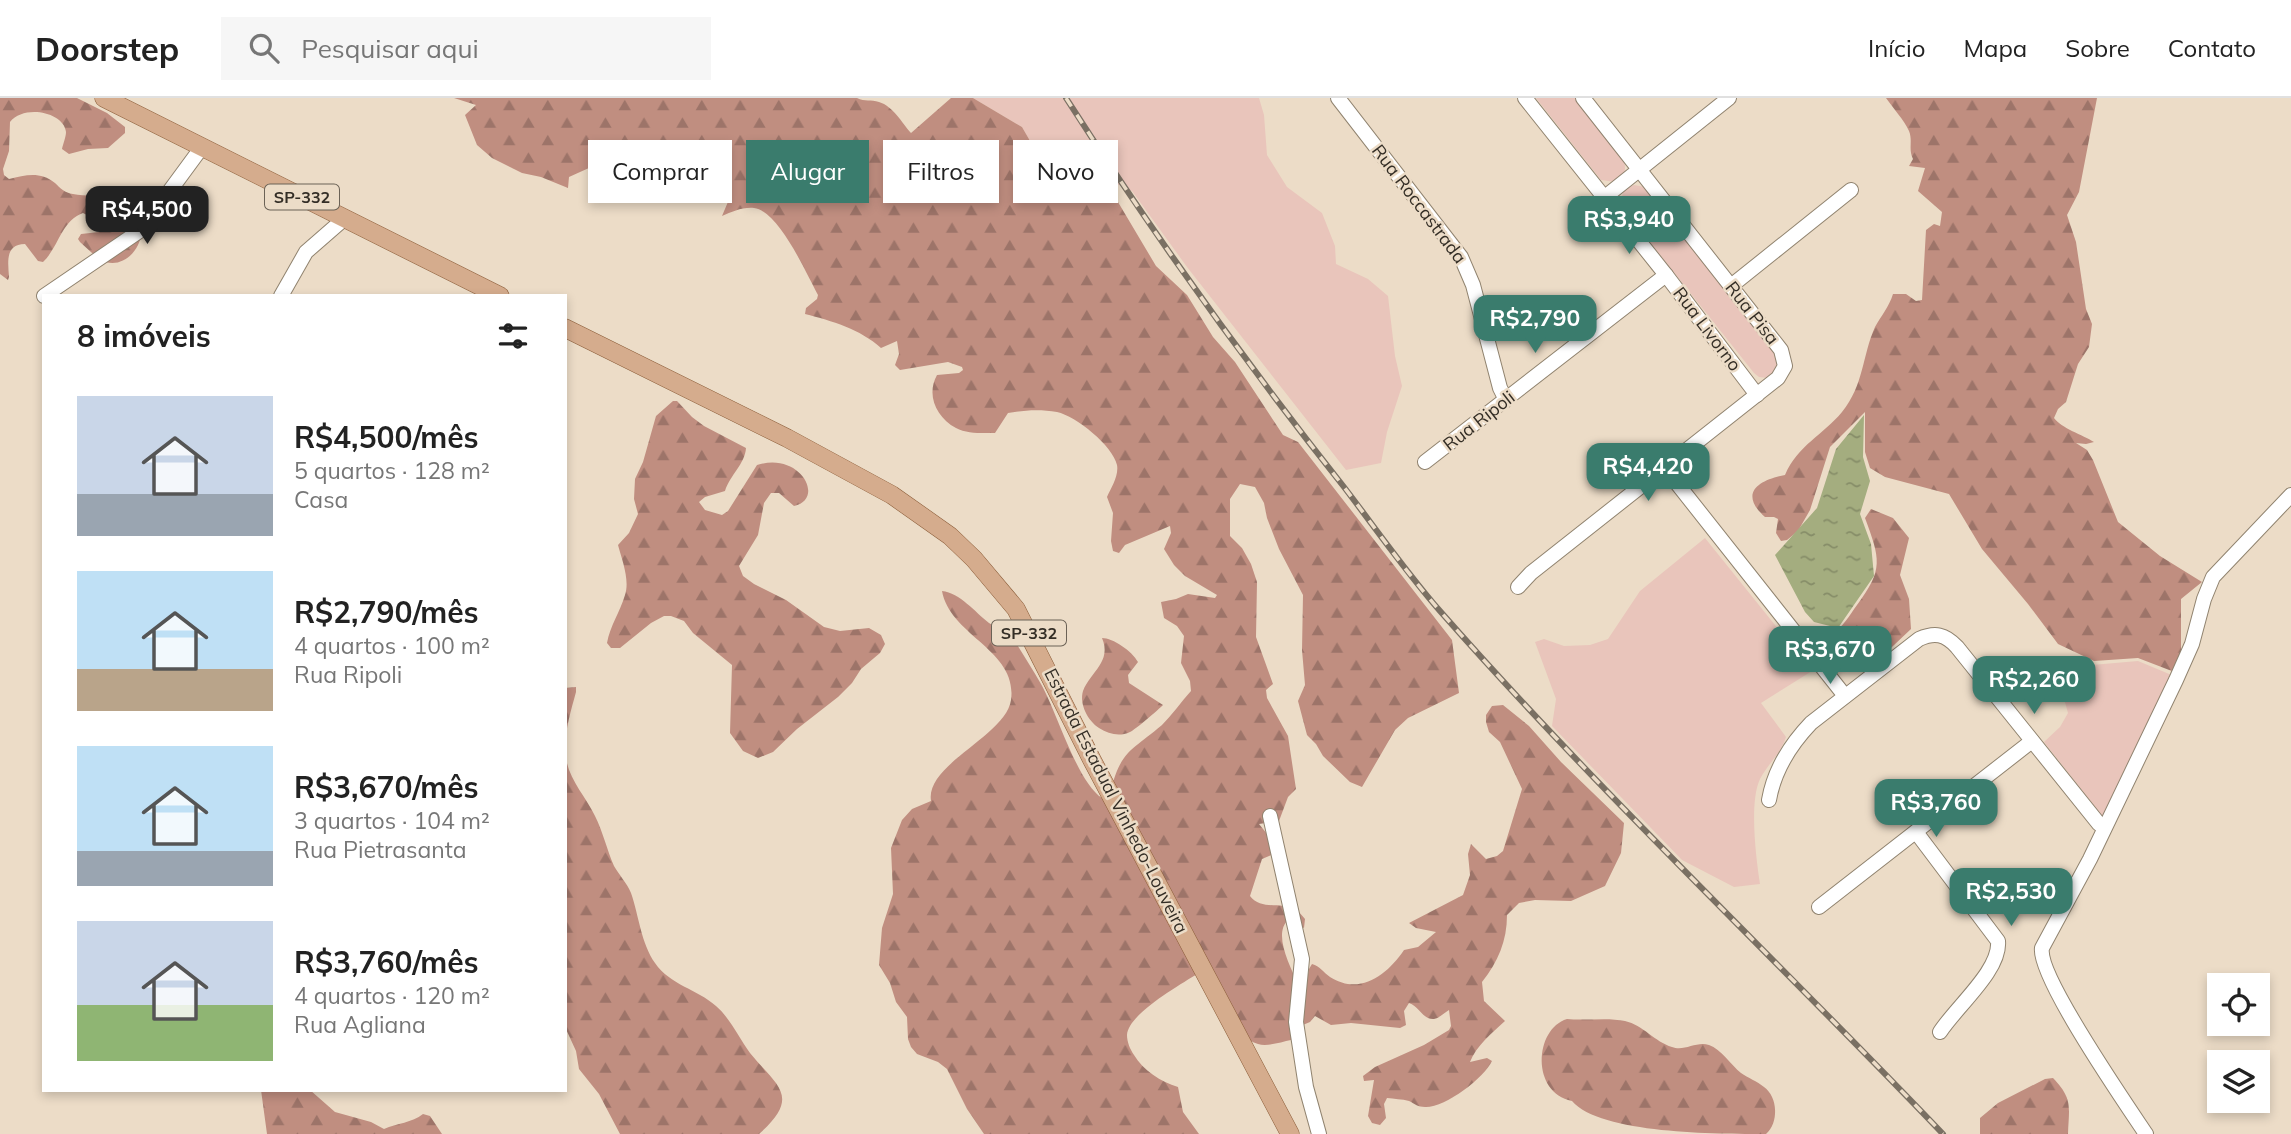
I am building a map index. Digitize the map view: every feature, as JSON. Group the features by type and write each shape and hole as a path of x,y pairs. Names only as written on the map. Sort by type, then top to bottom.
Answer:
{"main road":[{"name":"SP-332","path":"104,98 496,294"},
{"name":"Estrada Estadual Vinhedo-Louveira","path":"567,329 787,438 892,495 950,536 974,559 1016,609 1091,760 1290,1134"}],"street":[{"name":"Rua Roccastrada","path":"1338,98 1461,257 1473,285 1500,388 1506,400"},
{"name":"Rua Livorno","path":"1525,98 1666,275 1757,395"},
{"name":"Rua Pisa","path":"1583,98 1781,350 1785,362 1784,371 1757,395"},
{"path":"1605,197 1729,98"},
{"path":"47,294 141,230 202,147"},
{"path":"1731,286 1851,190"},
{"path":"282,294 306,252 345,218"},
{"name":"Rua Ripoli","path":"1425,463 1666,275"},
{"path":"1518,586 1757,395"},
{"path":"1664,467 1845,696"},
{"path":"2146,1134 2101,1067 2053,985 2043,962 2042,948 2090,859 2176,680 2192,643 2213,577 2291,495"},
{"path":"1769,800 1772,784 1799,736 1845,696 1919,639 1935,634 1944,636 1957,647 2099,824"},
{"path":"1819,908 2032,741"},
{"path":"1270,816 1302,959 1296,1022 1306,1087 1319,1134"},
{"path":"1916,832 1998,941 1998,955 1991,968 1940,1031"}],"shaded area":[{"path":"973,98 1259,98 1264,115 1267,155 1287,187 1322,213 1335,246 1336,264 1368,279 1388,296 1395,356 1402,386 1387,432 1381,463 1346,470 1187,267 1132,191 1118,185 1118,140 1030,140 1022,127"},
{"path":"1536,98 1576,98 1620,153 1625,168 1621,178 1616,182 1601,180"},
{"path":"1634,185 1645,187 1779,356 1777,368 1768,378 1754,373 1621,206 1623,190"},
{"path":"1705,538 1812,671 1761,703 1786,737 1760,779 1757,789 1754,830 1760,884 1734,887 1682,860 1552,726 1556,699 1535,642 1544,639 1564,646 1590,645 1608,639 1640,591"},
{"path":"2076,659 2092,665 2138,661 2174,676 2103,817 2044,742 2060,727 2068,713 2061,688 2072,672"}],"green space":[{"path":"0,98 77,98 107,113 125,127 125,133 108,148 69,154 62,149 66,132 58,119 42,113 24,113 10,122 9,151 3,169 4,175 9,179 38,175 49,179 68,193 111,198 128,207 137,218 141,229 140,241 126,259 117,263 106,262 80,242 78,239 81,234 99,232 107,224 101,216 83,213 65,228 43,262 38,261 25,244 19,245 11,250 9,255 8,280 0,274"},
{"path":"454,98 857,98 884,104 911,133 951,98 973,98 1022,127 1030,140 1013,140 1013,203 1118,202 1156,266 1187,295 1213,337 1235,362 1283,435 1298,442 1452,640 1459,693 1408,718 1395,730 1362,787 1350,782 1323,756 1307,735 1298,701 1305,685 1302,650 1303,595 1279,549 1264,503 1255,487 1240,484 1230,499 1230,536 1242,548 1257,582 1256,637 1273,684 1266,690 1267,698 1288,736 1296,789 1288,797 1279,821 1259,824 1276,845 1278,852 1262,859 1250,896 1266,905 1290,907 1305,919 1304,928 1288,920 1282,933 1284,950 1297,982 1306,985 1312,964 1330,977 1352,984 1372,980 1381,975 1404,950 1418,947 1436,932 1416,928 1409,923 1463,895 1470,875 1468,854 1471,844 1486,859 1503,851 1522,789 1500,742 1489,732 1486,715 1492,706 1503,705 1529,726 1561,762 1624,823 1621,853 1605,886 1571,901 1535,900 1519,903 1507,915 1500,951 1482,982 1484,1001 1505,1021 1480,1045 1470,1062 1487,1058 1492,1061 1481,1076 1463,1091 1433,1106 1423,1107 1409,1101 1387,1098 1384,1104 1386,1118 1380,1125 1372,1123 1368,1116 1374,1080 1364,1081 1363,1076 1375,1067 1424,1045 1449,1030 1449,1010 1430,1019 1409,1003 1404,1011 1406,1025 1400,1028 1351,1023 1331,1025 1315,1016 1310,1022 1298,1027 1291,1040 1262,1045 1249,1040 1232,1024 1197,974 1145,1009 1136,1018 1127,1035 1131,1050 1142,1066 1159,1079 1178,1087 1183,1112 1199,1134 984,1134 967,1109 947,1069 938,1062 917,1054 911,1047 907,1017 896,1002 890,983 879,965 882,928 893,894 891,848 902,820 912,809 931,801 933,788 940,775 996,726 1006,713 1011,700 1010,683 1004,668 957,620 942,591 961,599 989,623 1013,638 1041,684 1084,777 1102,798 1110,793 1118,768 1128,753 1162,725 1191,691 1190,681 1181,663 1184,636 1177,626 1164,618 1161,602 1188,594 1215,598 1217,595 1185,576 1174,565 1164,549 1171,533 1170,526 1125,545 1119,553 1113,551 1113,513 1107,497 1116,478 1117,465 1109,449 1074,419 1057,412 1032,410 1008,413 995,433 960,430 938,412 933,390 937,375 959,373 963,370 962,367 948,362 900,370 895,365 899,354 897,341 881,348 855,331 805,314 806,308 818,295 791,245 773,220 754,208 737,210 722,216 727,203 732,203 732,140 588,140 588,168 569,177 568,188 522,173 492,158 477,145 465,115 476,105"},
{"path":"1886,98 2097,98 2079,192 2067,215 2076,242 2086,309 2092,324 2089,347 2078,364 2066,402 2058,409 2054,418 2094,442 2076,443 2087,450 2093,460 2118,522 2160,556 2202,582 2181,599 2181,658 2177,673 2138,658 2094,661 2058,644 1982,549 1949,494 1885,477 1870,468 1865,452 1865,412 1830,447 1810,510 1798,531 1787,540 1781,541 1776,533 1778,519 1765,517 1757,509 1753,501 1755,489 1767,480 1785,475 1797,456 1835,420 1849,402 1859,381 1875,327 1893,294 1906,294 1916,301 1922,300 1926,230 1934,224 1940,226 1942,212 1918,191 1925,168 1909,166 1913,159 1909,131"},
{"path":"673,401 677,401 704,426 746,448 743,459 725,491 705,497 699,502 705,510 722,515 728,511 757,465 772,462 785,465 796,470 808,486 808,495 803,502 794,506 779,493 771,493 764,503 758,535 739,566 743,576 786,600 824,627 840,631 869,628 881,635 885,644 880,653 861,669 838,697 773,752 758,758 743,751 730,733 732,665 693,633 684,621 664,616 620,648 611,648 607,643 626,589 625,570 618,545 629,533 638,514 634,499 635,479 643,462 656,416"},
{"path":"1871,509 1893,518 1909,538 1900,575 1909,599 1911,629 1875,663 1862,663 1847,672 1833,643 1832,634 1848,617 1872,582 1877,563 1865,518"},
{"path":"1102,638 1117,643 1131,654 1138,662 1128,675 1129,683 1163,705 1126,734 1114,734 1099,728 1083,707 1083,691 1104,654"},
{"path":"576,687 576,692 567,731 567,688"},
{"path":"567,762 571,775 595,816 614,866 631,893 643,938 655,963 668,977 709,1000 721,1011 750,1053 776,1083 782,1100 780,1110 759,1134 620,1134 599,1094 579,1069 576,1051 567,1031"},
{"path":"1567,1019 1625,1021 1672,1047 1704,1044 1713,1047 1741,1073 1769,1091 1775,1110 1770,1129 1766,1134 1662,1130 1607,1120 1586,1112 1572,1101 1559,1096 1549,1086 1544,1074 1543,1047 1548,1035 1556,1025"},
{"path":"2053,1078 2067,1098 2068,1134 1980,1134 1980,1118 1998,1103 2045,1079"},
{"path":"261,1092 312,1092 335,1112 371,1122 384,1129 423,1114 430,1116 442,1134 267,1134"}],"water":[{"path":"1864,415 1863,457 1870,481 1860,514 1871,544 1874,576 1838,628 1814,622 1805,612 1775,555 1817,508 1836,449"}],"railway":[{"path":"1066,98 1132,198 1235,344 1427,596 1625,810 1943,1134"}]}
